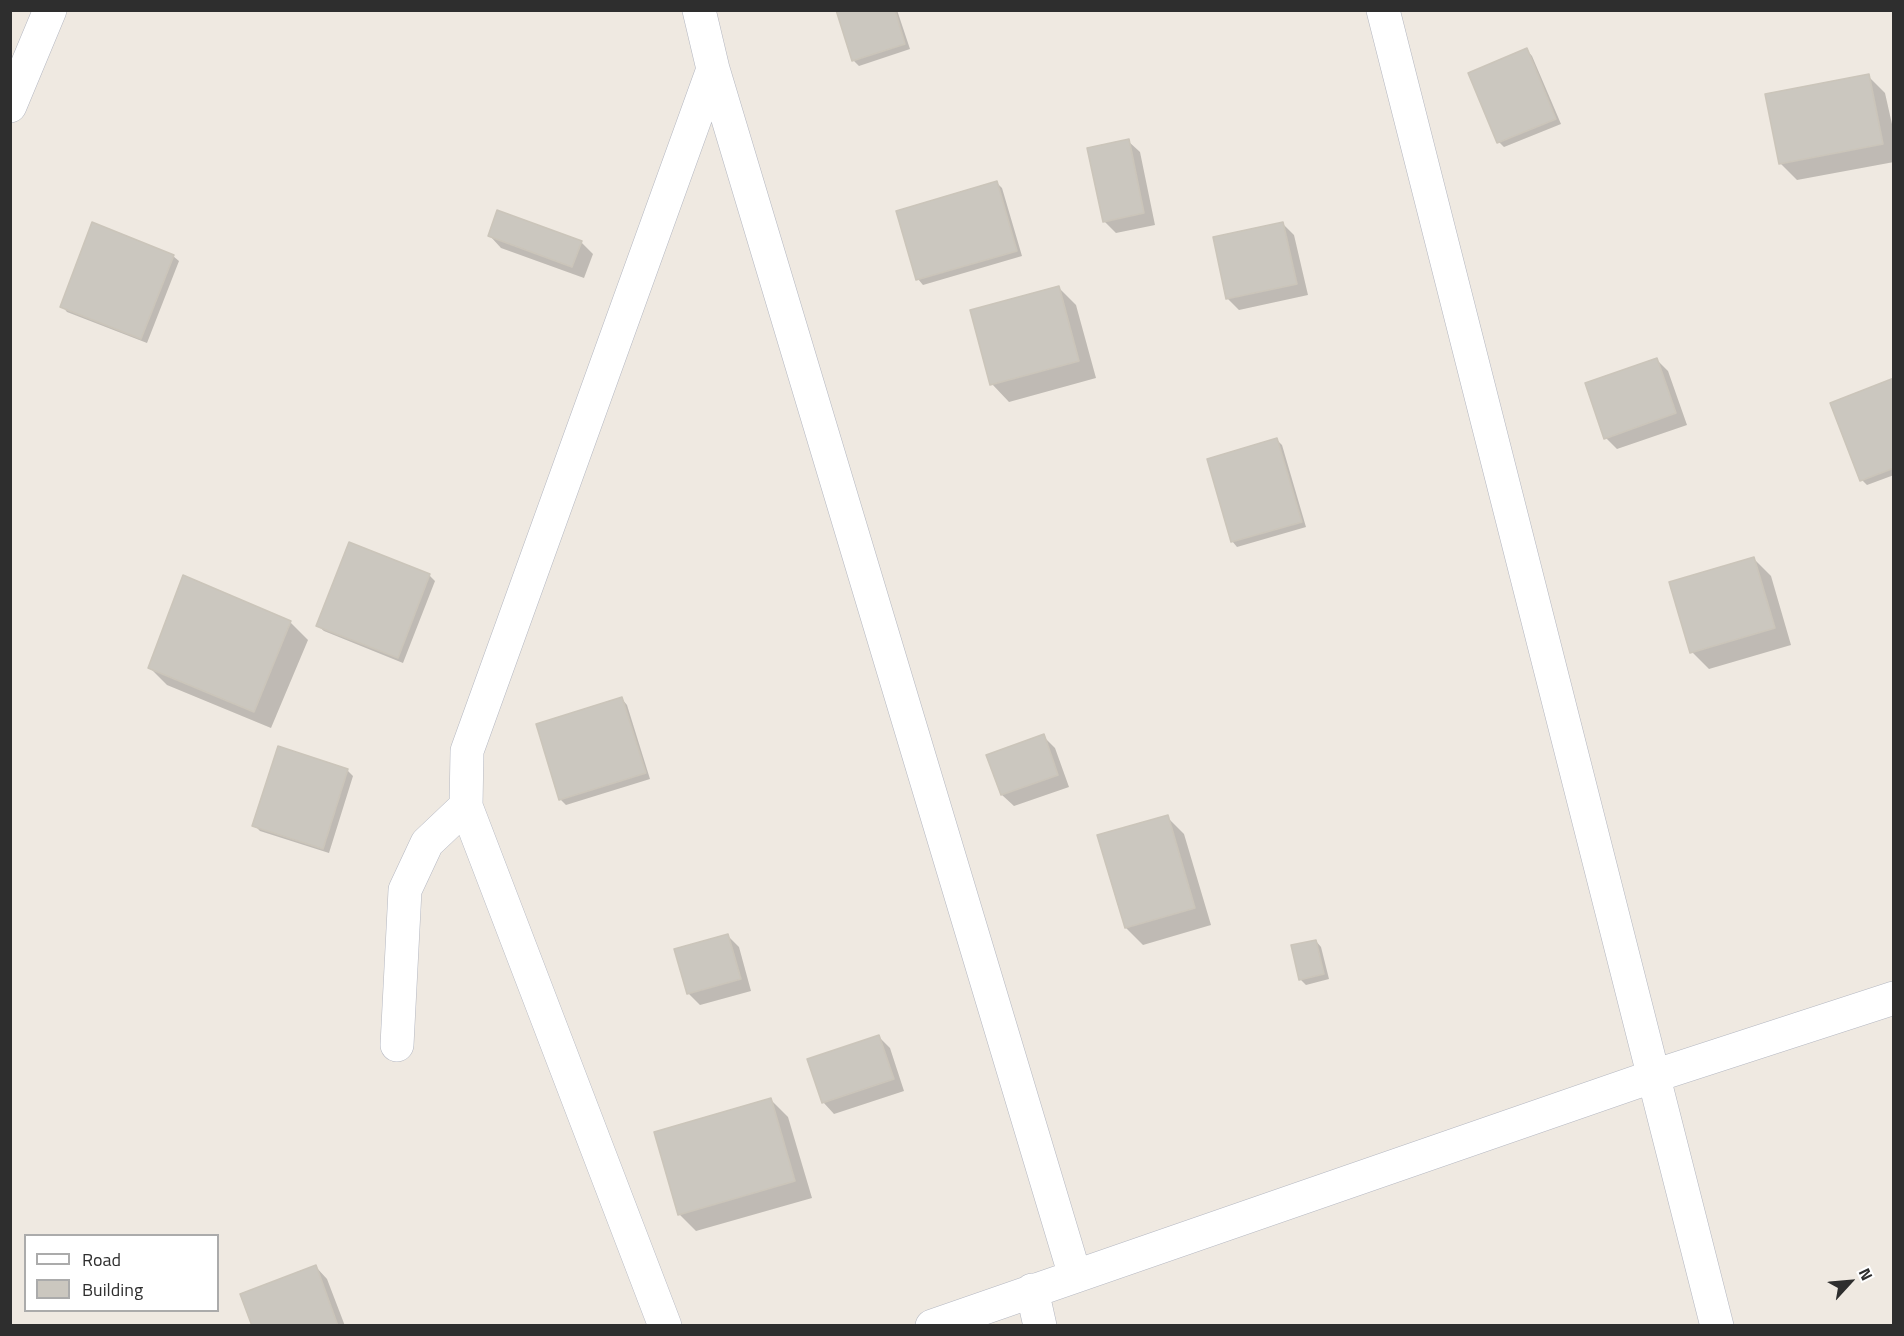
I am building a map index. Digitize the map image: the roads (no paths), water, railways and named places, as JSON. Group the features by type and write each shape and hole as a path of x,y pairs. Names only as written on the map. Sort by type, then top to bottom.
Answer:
{"street":[{"path":"10,106 50,10"},
{"path":"699,10 713,69 1075,1276"},
{"path":"1383,10 1717,1326"},
{"path":"665,1326 466,806 467,751 713,69"},
{"path":"397,1045 405,890 428,843 466,806"},
{"path":"932,1326 1654,1076 1893,998"},
{"path":"1032,1290 1040,1326"}]}
